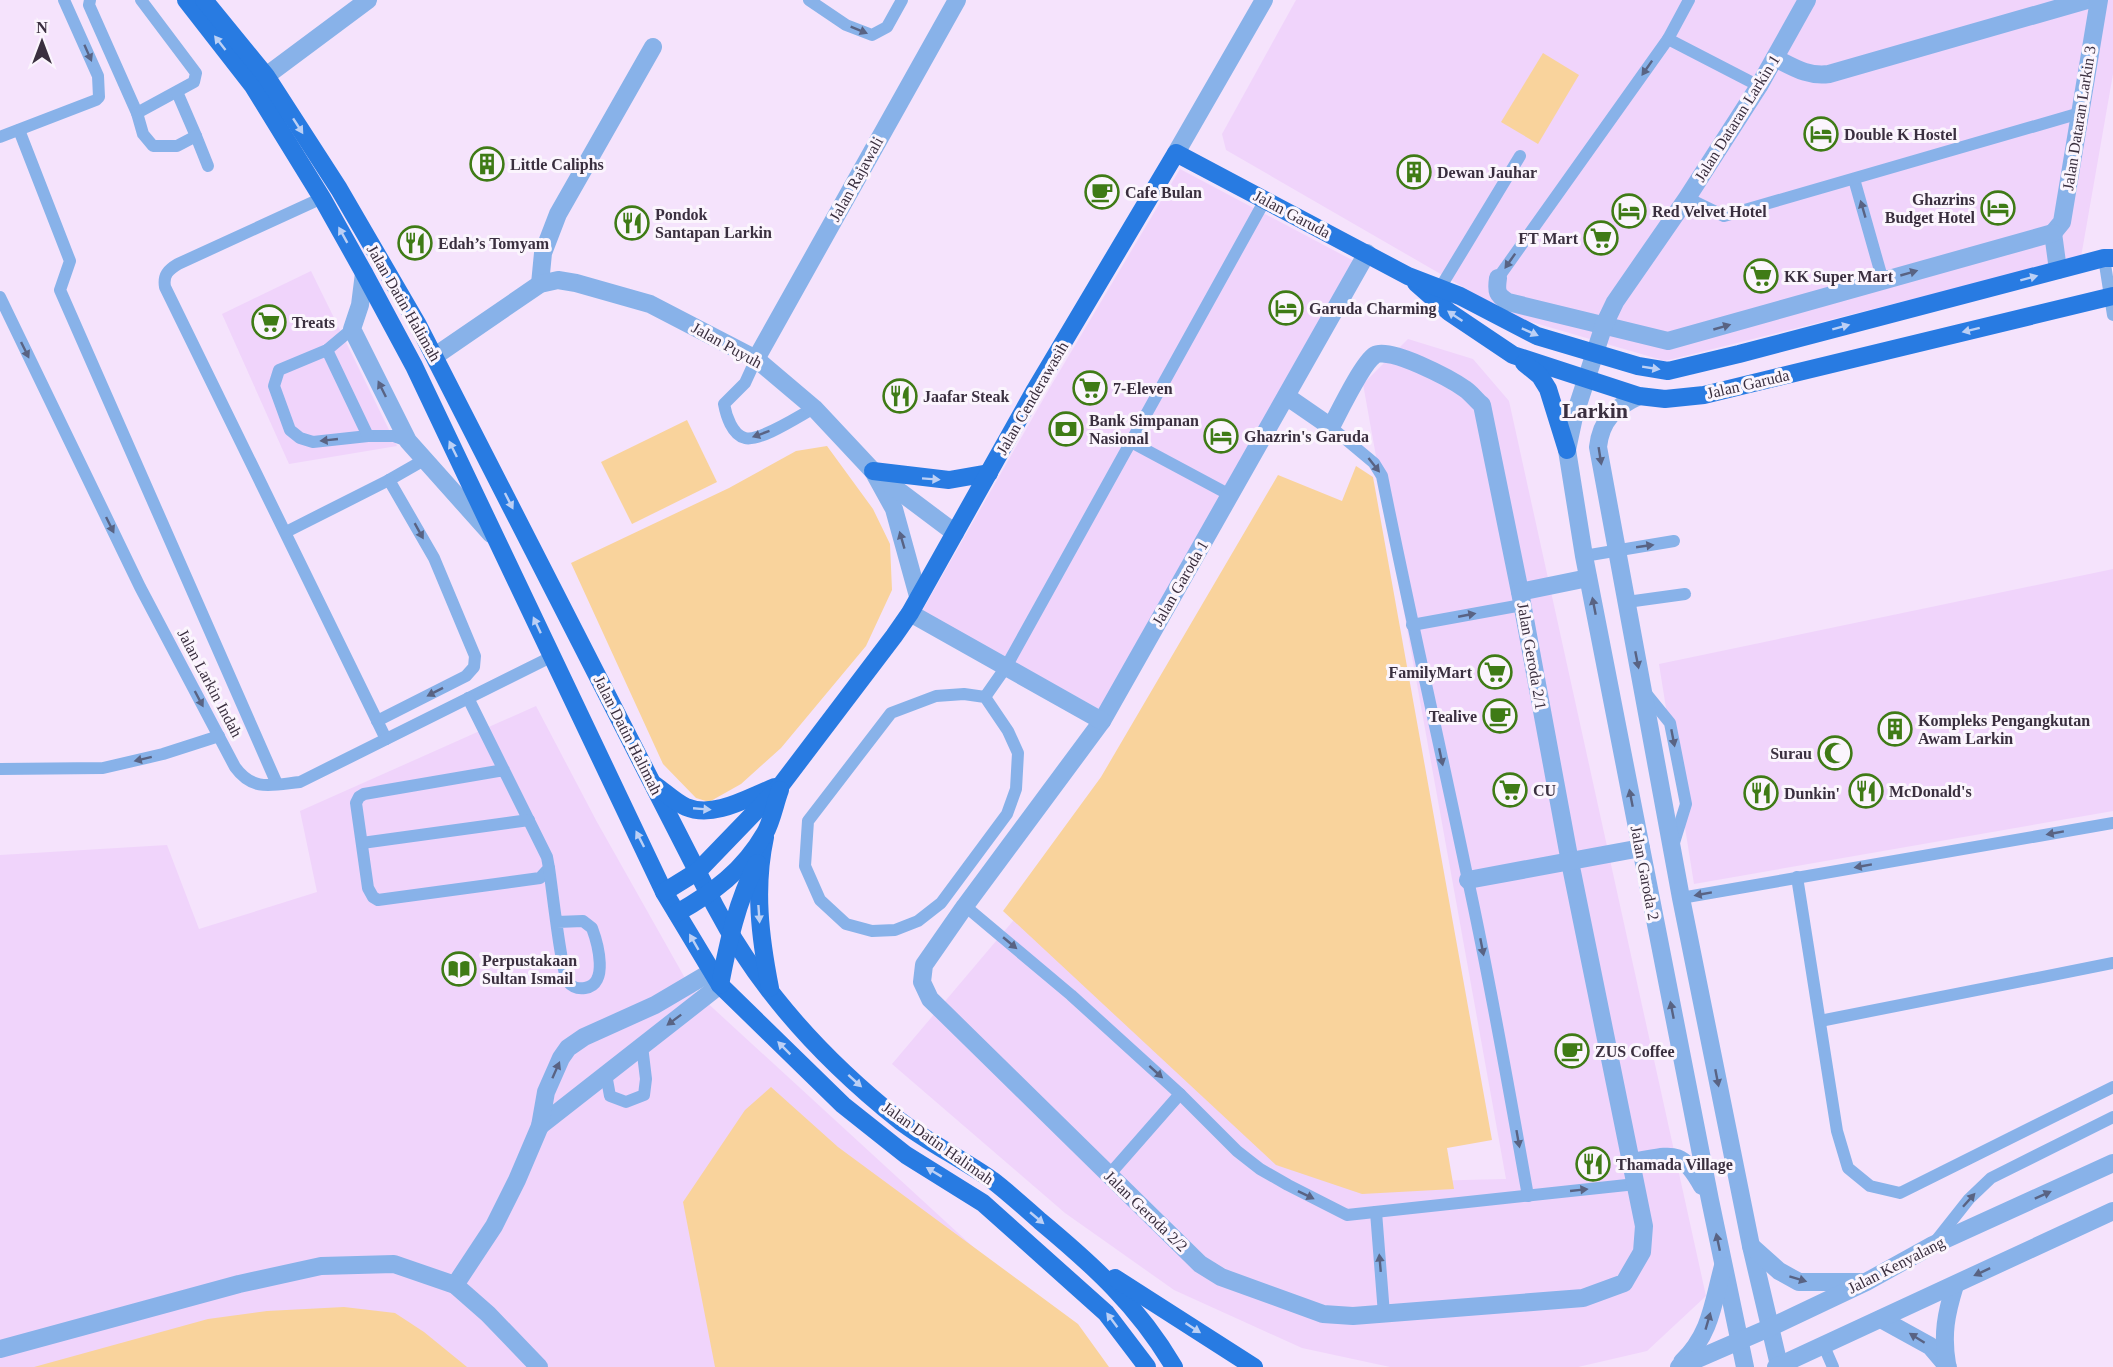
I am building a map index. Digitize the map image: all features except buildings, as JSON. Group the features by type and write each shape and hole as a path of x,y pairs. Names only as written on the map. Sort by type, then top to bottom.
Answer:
{"main road":[{"name":"Jalan Datin Halimah","path":"186,0 253,86 322,198 364,273 414,366 664,892 719,974 843,1105 906,1155 983,1203 1106,1312 1148,1367"},
{"name":"Jalan Datin Halimah","path":"204,0 266,76 339,189 435,356 651,782 730,935 743,955 771,993 828,1057 901,1122 992,1180 1091,1263 1122,1295 1161,1345 1174,1367"},
{"name":"Jalan Garuda","path":"1176,153 1437,293 1460,296 1537,336 1638,366 1668,371 2109,258"},
{"name":"Jalan Cenderawasih","path":"664,892 698,871 781,785 873,666 910,613 1035,390 1176,153"},
{"name":"Jalan Garuda","path":"1437,293 1449,312 1513,355 1639,396 1665,399 1704,395 2111,296"},
{"path":"1513,355 1540,376 1548,389 1567,450"},
{"path":"873,471 949,480 989,473"},
{"path":"651,782 686,807 701,810 717,810 781,785"},
{"name":"Jalan Cenderawasih","path":"677,913 709,894 739,869 766,832 781,785"},
{"path":"766,832 761,856 758,903 761,943 771,993"},
{"path":"719,974 748,880 761,856"},
{"path":"719,974 743,955"},
{"path":"1091,1263 1254,1367"}],"street":[{"path":"266,76 368,0"},
{"name":"Jalan Rajawali","path":"756,359 957,0"},
{"name":"Jalan Cenderawasih","path":"1176,153 1264,0"},
{"name":"Jalan Dataran Larkin 1","path":"1595,352 1615,302 1687,198 1759,86 1807,0"},
{"path":"1775,58 1804,73 1815,76 1828,74 2087,0"},
{"name":"Jalan Dataran Larkin 3","path":"2053,233 2062,222 2099,0"},
{"path":"435,356 540,284 543,254 558,214 653,47"},
{"path":"1498,278 1496,291 1508,302 1668,341 2053,233 2058,270"},
{"name":"Jalan Garoda 1","path":"1102,721 1367,254"},
{"path":"364,273 360,305 352,329 408,441 497,540"},
{"name":"Jalan Puyuh","path":"540,284 558,280 576,283 650,304 756,359 814,408 873,471 894,509 918,596"},
{"name":"Jalan Geroda 2/1","path":"1331,426 1366,366 1374,355 1383,352 1401,356 1464,389 1482,405 1521,598 1570,862 1632,1162"},
{"name":"Jalan Garoda 2","path":"1595,352 1574,417 1567,450 1588,578 1723,1266 1745,1367"},
{"path":"1286,396 1331,426"},
{"name":"Jalan Garoda 2","path":"1639,396 1623,403 1611,412 1599,438 1598,447 1681,897 1777,1366"},
{"path":"873,471 955,533"},
{"path":"1521,598 1588,578"},
{"path":"910,613 1102,721"},
{"name":"Jalan Geroda 2/2","path":"1102,721 924,965 922,982 930,999 1200,1264 1221,1277 1323,1314 1353,1316 1583,1298 1624,1283 1642,1252 1644,1226 1632,1162"},
{"path":"1468,880 1641,848"},
{"path":"540,1125 642,1046 719,974"},
{"path":"455,1285 494,1226 540,1125 546,1092 568,1048 584,1037 719,974"},
{"path":"1632,1162 1666,1156 1681,1158 1694,1172 1710,1200"},
{"name":"Jalan Kenyalang","path":"1678,1367 1769,1328 1866,1282 1933,1245 2113,1163"},
{"path":"1777,1366 2113,1210"},
{"path":"1751,1246 1779,1271 1799,1282 1866,1282"},
{"path":"0,1349 239,1284 321,1266 394,1264 455,1285 488,1314 539,1367"},
{"path":"1678,1367 1705,1334 1723,1266"},
{"path":"1948,1366 1943,1341 1946,1314 1955,1285"},
{"path":"1881,1319 1930,1346 1948,1366"}],"lane":[{"path":"0,137 99,97 98,76 64,0"},
{"path":"90,0 89,5 137,113 143,134 153,146 177,146 196,136"},
{"path":"137,113 194,82 196,73 141,0"},
{"path":"810,0 846,25 872,35 887,27 902,0"},
{"path":"1498,278 1668,39 1689,0"},
{"path":"1668,39 1759,86"},
{"path":"177,92 208,166"},
{"path":"1687,198 1724,216 2080,113"},
{"path":"19,130 70,261 60,290 277,784"},
{"path":"1437,293 1520,156"},
{"path":"1854,178 1883,281"},
{"path":"322,198 178,264 166,273 164,280 165,287 386,739"},
{"path":"985,697 1005,666 1265,200"},
{"path":"2109,258 2113,315"},
{"name":"Jalan Larkin Indah","path":"0,297 140,587 235,767 254,785 300,782 551,657"},
{"path":"352,329 327,350 279,370 274,386 290,430 300,438 313,442 368,436 393,436 408,441"},
{"path":"327,350 368,436"},
{"path":"756,359 745,383 724,404 726,415 736,432 746,438 760,436 814,408"},
{"path":"1331,426 1374,464 1382,476 1468,880 1528,1196"},
{"path":"1131,442 1230,495"},
{"path":"286,532 390,480 424,460"},
{"path":"377,721 466,676 474,667 475,656 434,558 390,480"},
{"path":"1584,556 1674,541"},
{"path":"1627,602 1685,594"},
{"path":"1412,625 1521,598"},
{"path":"964,694 985,697 1008,731 1018,753 1016,789 1007,814 941,903 918,921 895,930 872,932 846,924 820,900 805,866 808,821 891,713 936,696 964,694"},
{"path":"468,698 547,857 557,922 567,981 576,988 592,986 597,982 600,971 592,928 584,921 557,922"},
{"path":"0,769 103,768 163,754 219,736"},
{"path":"504,770 364,794 359,797 356,803 368,888 373,897 378,900 540,878 549,868"},
{"path":"362,843 529,820"},
{"path":"1681,897 2113,823"},
{"path":"1797,877 1837,1131 1848,1168 1870,1186 1900,1193 2113,1087"},
{"path":"965,906 1071,995 1180,1094 1237,1151 1260,1169 1347,1215 1636,1184"},
{"path":"1820,1021 2113,963"},
{"path":"606,1074 610,1096 626,1102 644,1095 646,1079 642,1046"},
{"path":"1109,1175 1180,1094"},
{"path":"1933,1245 1969,1199 1991,1178 2113,1117"},
{"path":"1376,1212 1384,1314"},
{"path":"1823,1344 1833,1367"}],"shaded area":[{"path":"1296,0 2113,0 2113,74 2081,257 1665,361 1515,317 1226,150 1222,134"},
{"path":"1543,53 1579,75 1538,144 1501,122"},
{"path":"1180,169 1354,261 1099,709 922,611 1052,384"},
{"path":"311,271 397,446 289,464 222,314"},
{"path":"1408,339 1473,359 1509,401 1706,1296 1647,1351 1578,1367 1390,1367 1302,1348 1174,1290 1065,1213 892,1064 1023,909 1339,1183 1506,1179 1363,384"},
{"path":"687,420 717,482 632,524 601,462"},
{"path":"827,446 873,509 890,544 892,590 866,646 781,748 741,784 709,802 696,798 663,764 571,563 729,488 796,451"},
{"path":"1356,466 1373,477 1492,1140 1447,1148 1454,1189 1362,1194 1276,1165 1003,911 1101,777 1278,475 1342,501"},
{"path":"2113,569 2113,811 1694,884 1659,664"},
{"path":"536,706 597,822 690,987 1104,1367 0,1367 0,855 167,845 199,929 317,892 300,811"},
{"path":"771,1087 838,1147 1078,1324 1109,1367 715,1367 683,1202 745,1110"},
{"path":"344,1307 395,1313 424,1332 467,1367 34,1367 208,1319 267,1311"}],"place":[{"name":"Double K Hostel","path":"1821,134"},
{"name":"Little Caliphs","path":"487,164"},
{"name":"Dewan Jauhar","path":"1414,172"},
{"name":"Cafe Bulan","path":"1102,192"},
{"name":"Ghazrins Budget Hotel","path":"1998,208"},
{"name":"Red Velvet Hotel","path":"1629,211"},
{"name":"Pondok Santapan Larkin","path":"632,223"},
{"name":"FT Mart","path":"1601,238"},
{"name":"Edah’s Tomyam","path":"415,243"},
{"name":"KK Super Mart","path":"1761,276"},
{"name":"Garuda Charming","path":"1286,308"},
{"name":"Treats","path":"269,322"},
{"name":"7-Eleven","path":"1090,388"},
{"name":"Jaafar Steak","path":"900,396"},
{"name":"Bank Simpanan Nasional","path":"1066,429"},
{"name":"Ghazrin's Garuda","path":"1221,436"},
{"name":"FamilyMart","path":"1495,672"},
{"name":"Tealive","path":"1500,716"},
{"name":"Kompleks Pengangkutan Awam Larkin","path":"1895,729"},
{"name":"Surau","path":"1835,753"},
{"name":"CU","path":"1510,790"},
{"name":"McDonald's","path":"1866,791"},
{"name":"Dunkin'","path":"1761,793"},
{"name":"Perpustakaan Sultan Ismail","path":"459,969"},
{"name":"ZUS Coffee","path":"1572,1051"},
{"name":"Thamada Village","path":"1593,1164"}],"district":[{"name":"Larkin","path":"1595,410"}]}
